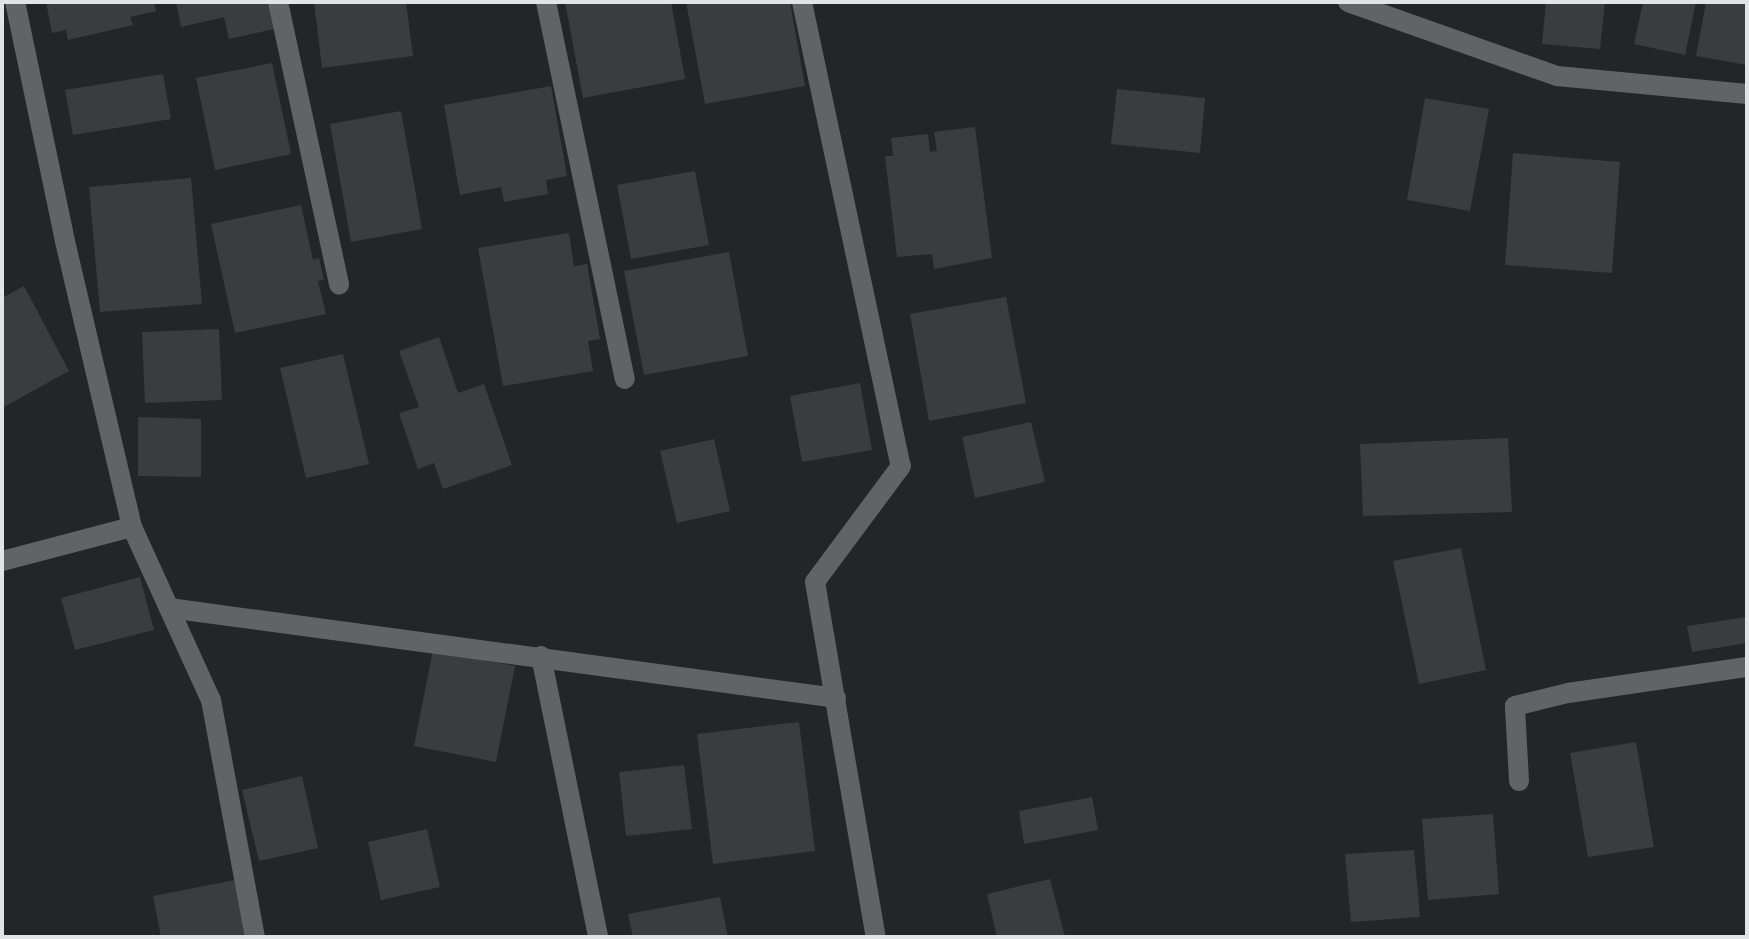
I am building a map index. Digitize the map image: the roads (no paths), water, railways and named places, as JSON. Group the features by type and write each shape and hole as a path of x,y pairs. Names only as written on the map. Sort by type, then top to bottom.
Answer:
{"street":[{"path":"15,2 65,241 132,527 211,700 255,937"},
{"path":"278,2 339,285"},
{"path":"546,2 625,379"},
{"path":"802,2 901,466 815,582 876,937"},
{"path":"1348,2 1557,76 1747,94"},
{"path":"2,561 132,527"},
{"path":"169,608 836,698"},
{"path":"541,656 598,937"},
{"path":"1519,781 1515,706 1568,693 1747,667"}]}
